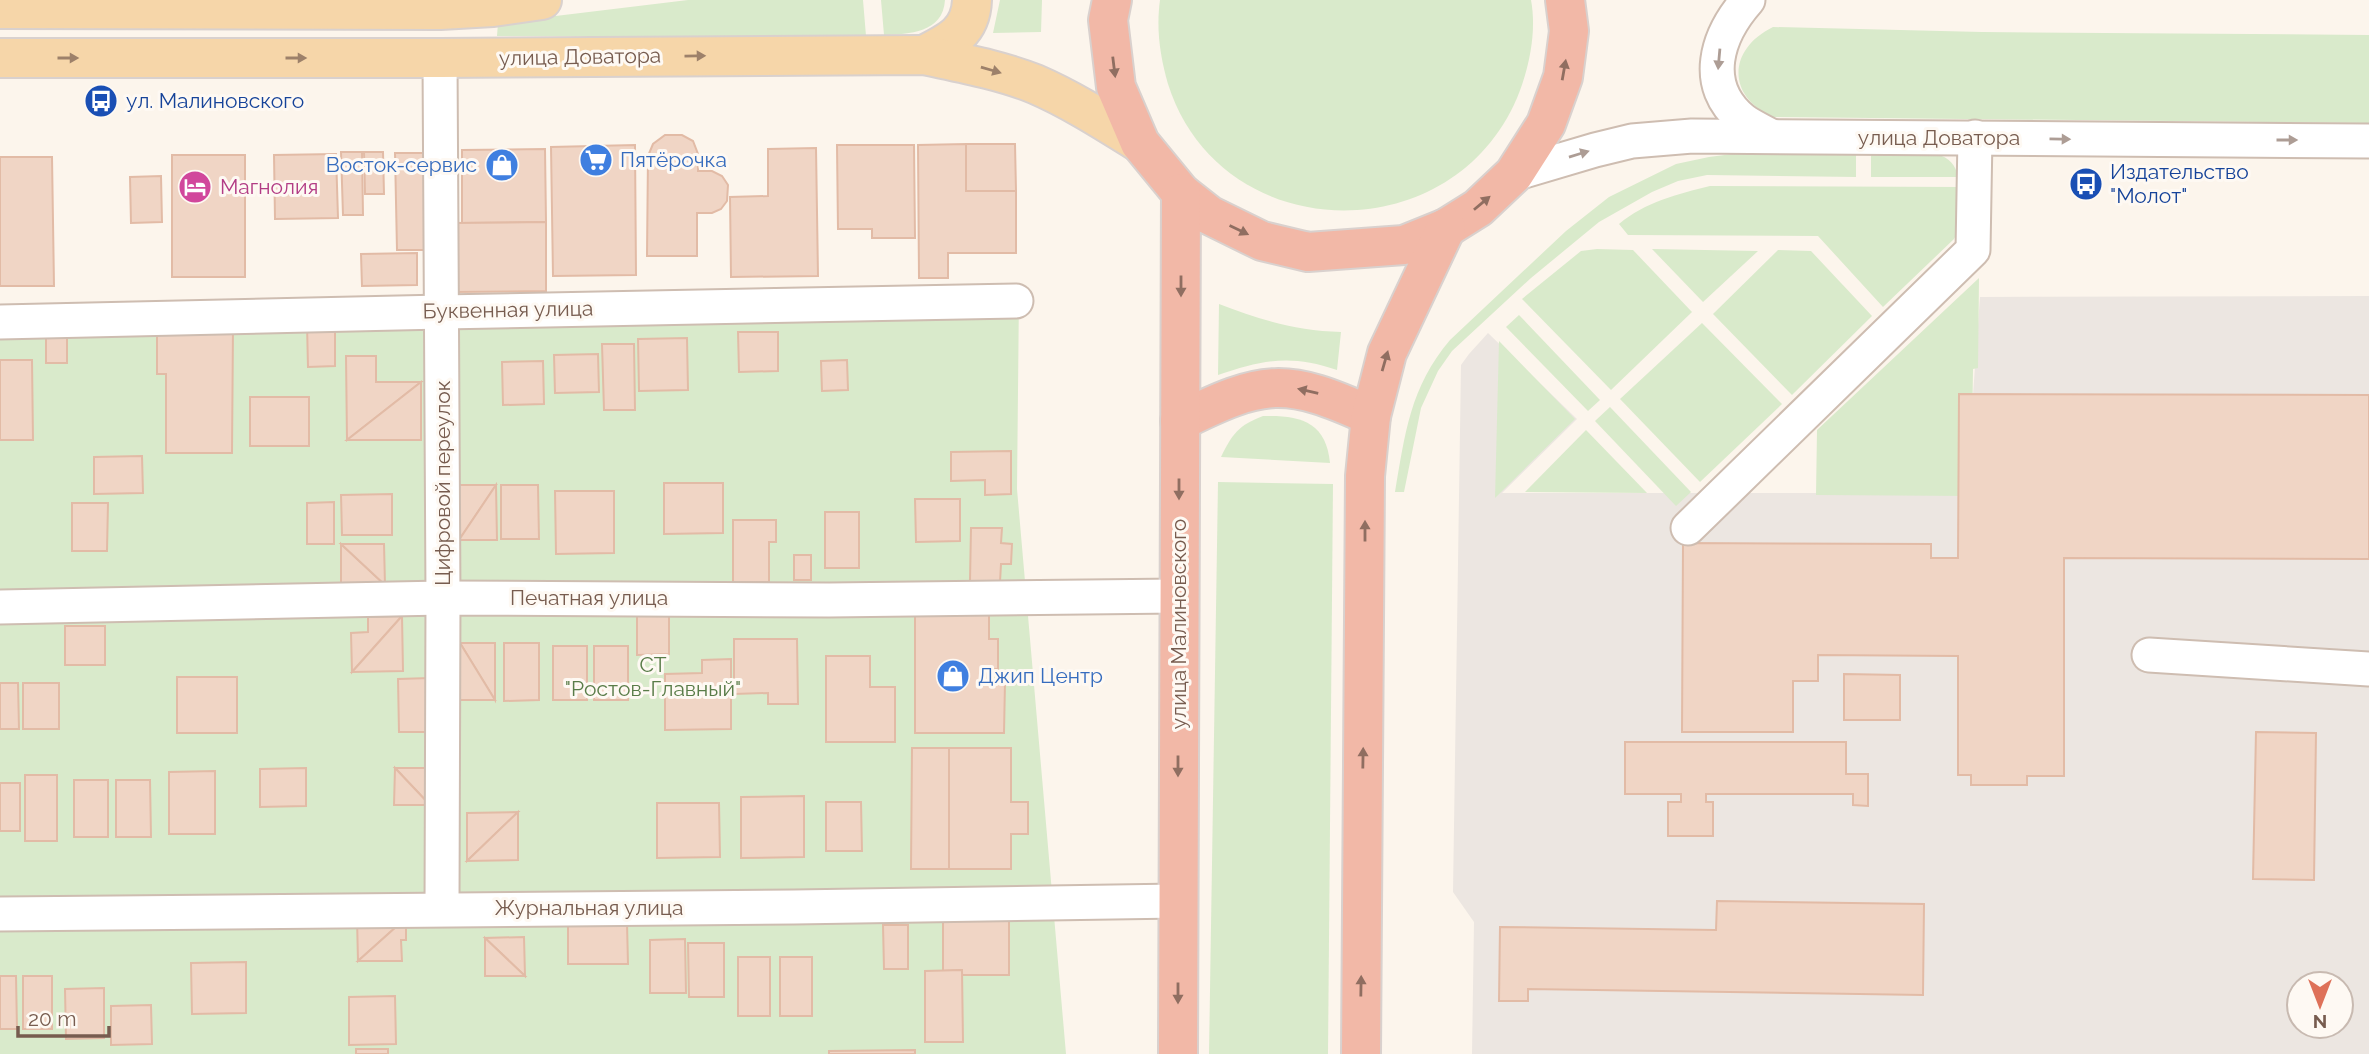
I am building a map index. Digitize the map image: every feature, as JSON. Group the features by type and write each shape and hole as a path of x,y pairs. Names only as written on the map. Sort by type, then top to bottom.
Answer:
{"highway":[{"path":"1112,0 1108,20 1116,87 1140,143 1181,193 1209,215 1262,241 1308,252 1404,245 1446,228 1478,208 1514,174 1546,124 1563,77 1569,31 1565,0"},
{"name":"улица Малиновского","path":"1178,1054 1181,193"},
{"path":"1361,1054 1366,476 1371,416 1387,353 1446,228"},
{"path":"1180,421 1224,399 1283,386 1313,391 1371,416"}],"main road":[{"path":"0,9 440,10 493,7 542,0"},
{"path":"924,55 951,42 965,26 972,0"},
{"name":"улица Доватора","path":"0,58 924,55 986,68 1034,84 1078,105 1140,143"}],"street":[{"path":"1748,0 1723,36 1717,71 1721,90 1729,105 1743,120 1771,136"},
{"name":"Цифровой переулок","path":"440,58 442,908"},
{"name":"улица Доватора","path":"1514,174 1632,141 1692,136 2369,141"},
{"path":"1688,528 1973,250 1975,137"},
{"name":"Буквенная улица","path":"0,323 1016,301"},
{"name":"Печатная улица","path":"0,607 443,598 829,600 1178,596"},
{"path":"2149,655 2369,669"},
{"name":"Журнальная улица","path":"0,914 1178,901"}],"shaded area":[{"path":"2369,296 2369,1054 1472,1054 1474,922 1453,892 1461,365 1469,354 1488,333 1577,419 1502,493 1966,493 1980,297"}],"green space":[{"path":"688,0 863,0 866,36 497,36 498,23"},
{"path":"881,0 945,0 943,11 931,25 914,32 884,35"},
{"path":"1000,0 1042,0 1041,32 993,33"},
{"path":"1160,0 1531,0 1533,25 1528,63 1517,98 1485,149 1441,184 1391,205 1336,210 1283,201 1235,176 1195,138 1165,74 1159,32"},
{"path":"1773,27 1982,32 2369,35 2369,123 1773,117 1747,97 1740,85 1738,72 1747,47"},
{"path":"1740,153 1856,154 1856,177 1707,175 1678,181 1652,192 1599,222 1531,278 1452,351 1438,371 1421,408 1404,492 1395,492 1411,412 1426,375 1450,340 1566,231 1609,197 1676,164"},
{"path":"1871,154 1937,154 1951,162 1958,177 1871,177"},
{"path":"1710,186 1961,187 1957,233 1954,239 1883,307 1818,236 1628,235 1619,224 1651,204"},
{"path":"1652,249 1758,251 1703,302"},
{"path":"1633,250 1692,312 1611,390 1522,299 1581,251"},
{"path":"1778,250 1811,251 1872,316 1792,395 1713,314"},
{"path":"1979,278 1978,368 1973,369 1971,496 1816,495 1817,430"},
{"name":"СТ \"Ростов-Главный\"","path":"1019,292 1017,489 1066,1054 0,1054 0,315"},
{"path":"1219,304 1279,324 1341,332 1337,370 1305,362 1277,361 1218,375"},
{"path":"1519,315 1600,400 1588,411 1506,327"},
{"path":"1702,323 1782,404 1700,482 1620,399"},
{"path":"1499,341 1575,419 1495,498"},
{"path":"1610,407 1691,492 1676,506 1595,421"},
{"path":"1263,416 1289,417 1309,424 1323,438 1330,463 1221,457 1237,431"},
{"path":"1586,430 1647,493 1525,492"},
{"path":"1218,482 1333,484 1328,1054 1209,1054"}],"building":[{"path":"665,135 682,135 693,141 698,154 698,171 712,171 722,176 728,185 727,201 721,209 712,213 697,213 697,256 647,256 648,156 653,144"},
{"path":"966,144 1015,144 1016,191 966,191"},
{"path":"966,144 966,191 1016,191 1016,253 948,253 948,278 919,278 918,145"},
{"path":"635,145 636,275 553,276 551,147"},
{"path":"837,145 914,145 915,238 872,238 872,229 838,229"},
{"path":"816,148 818,276 731,277 730,197 768,196 768,149"},
{"path":"545,149 546,222 462,223 462,150"},
{"path":"341,152 362,152 363,215 343,215"},
{"path":"364,152 383,152 384,194 365,194"},
{"path":"395,153 424,153 426,250 397,250"},
{"path":"336,154 338,218 275,219 274,155"},
{"path":"172,155 245,155 245,277 172,277"},
{"path":"0,157 52,157 54,286 0,286"},
{"path":"161,176 162,222 131,223 130,177"},
{"path":"546,222 546,291 455,292 454,223"},
{"path":"417,253 417,285 362,286 361,254"},
{"path":"307,324 335,324 335,366 308,367"},
{"path":"157,327 233,327 232,453 166,453 166,374 157,374"},
{"path":"738,332 778,332 778,371 739,372"},
{"path":"46,336 67,336 67,363 46,363"},
{"path":"687,338 688,390 639,391 638,339"},
{"path":"602,344 634,344 635,410 604,410"},
{"path":"598,354 599,392 555,393 554,355"},
{"path":"346,356 376,356 376,382 421,382 347,440"},
{"path":"0,360 32,360 33,440 0,440"},
{"path":"847,360 848,390 822,391 821,361"},
{"path":"543,361 544,404 503,405 502,362"},
{"path":"421,382 421,440 347,440"},
{"path":"1959,394 2369,395 2369,559 2064,558 2064,776 2027,776 2027,785 1971,785 1971,775 1958,775 1958,656 1818,655 1818,681 1793,681 1793,732 1682,732 1683,543 1931,544 1931,558 1958,558"},
{"path":"250,397 309,397 309,446 250,446"},
{"path":"1011,451 1011,494 985,495 985,480 951,481 951,452"},
{"path":"142,456 143,493 94,494 94,457"},
{"path":"664,483 723,483 723,533 664,534"},
{"path":"459,485 496,485 459,540"},
{"path":"496,485 497,540 459,540"},
{"path":"501,485 538,485 539,539 501,539"},
{"path":"555,491 614,491 614,553 556,554"},
{"path":"392,494 392,535 342,535 341,495"},
{"path":"915,499 960,499 960,541 916,542"},
{"path":"334,502 334,544 307,544 307,503"},
{"path":"72,503 108,503 107,551 72,551"},
{"path":"825,512 859,512 859,568 825,568"},
{"path":"733,520 776,520 776,542 769,542 769,582 733,582"},
{"path":"971,528 1002,528 1001,543 1012,544 1011,564 1001,564 1000,582 970,581"},
{"path":"341,544 385,585 341,585"},
{"path":"341,544 384,544 385,585"},
{"path":"794,555 811,555 811,580 794,580"},
{"path":"637,606 669,606 669,654 637,655"},
{"name":"Джип Центр","path":"915,612 989,613 989,639 998,639 998,669 990,669 990,682 1005,682 1004,733 915,733"},
{"path":"402,616 352,672 351,633 368,632 368,617"},
{"path":"402,616 403,671 352,672"},
{"path":"65,626 105,626 105,665 65,665"},
{"path":"734,639 797,639 798,704 768,704 768,693 734,694"},
{"path":"460,643 495,643 495,700"},
{"path":"460,643 495,700 459,700"},
{"path":"504,643 539,643 539,700 504,701"},
{"path":"553,646 587,646 587,700 553,700"},
{"path":"594,646 628,646 628,700 594,700"},
{"path":"826,656 870,656 870,687 895,687 895,742 826,742"},
{"path":"731,659 731,729 665,730 665,674 702,673 702,660"},
{"path":"1844,674 1900,675 1900,720 1844,720"},
{"path":"177,677 237,677 237,733 177,733"},
{"path":"430,678 431,732 399,732 398,679"},
{"path":"0,683 18,683 19,729 0,729"},
{"path":"23,683 59,683 59,729 23,729"},
{"path":"2256,732 2316,733 2314,880 2253,879"},
{"path":"1625,742 1846,742 1846,774 1868,774 1868,806 1853,805 1853,794 1706,794 1706,802 1713,802 1713,836 1668,836 1668,802 1681,802 1681,794 1625,794"},
{"path":"912,748 949,748 949,869 911,869"},
{"path":"949,748 1011,748 1011,802 1028,802 1028,834 1011,834 1011,869 949,869"},
{"path":"306,768 306,806 260,807 260,769"},
{"path":"395,768 430,768 430,805"},
{"path":"395,768 430,805 394,805"},
{"path":"215,771 215,834 169,834 169,772"},
{"path":"25,775 57,775 57,841 25,841"},
{"path":"74,780 108,780 108,837 74,837"},
{"path":"116,780 150,780 151,837 116,837"},
{"path":"0,783 20,783 20,831 0,831"},
{"path":"804,796 804,857 741,858 741,797"},
{"path":"826,802 861,802 862,851 826,851"},
{"path":"657,803 719,803 720,857 657,858"},
{"path":"518,812 467,861 467,813"},
{"path":"518,812 518,860 467,861"},
{"path":"1717,901 1924,904 1923,995 1528,989 1528,1001 1499,1001 1500,927 1716,930"},
{"path":"943,911 1009,911 1009,975 962,975 962,970 943,971"},
{"path":"357,918 406,918 358,961"},
{"path":"406,918 406,940 401,940 402,961 358,961"},
{"path":"627,923 628,964 568,964 568,924"},
{"path":"883,925 908,925 908,969 884,969"},
{"path":"524,937 525,976 485,938"},
{"path":"485,938 525,976 485,976"},
{"path":"685,939 686,993 650,993 650,940"},
{"path":"688,943 724,943 724,997 689,997"},
{"path":"738,957 770,957 770,1016 738,1016"},
{"path":"780,957 812,957 812,1016 780,1016"},
{"path":"246,962 246,1013 192,1014 191,963"},
{"path":"962,970 963,1042 925,1042 925,971"},
{"path":"0,976 16,976 17,1029 0,1029"},
{"path":"23,976 52,976 52,1029 23,1029"},
{"path":"104,988 104,1038 66,1039 65,989"},
{"path":"395,996 396,1044 349,1045 349,997"},
{"path":"151,1005 152,1044 111,1045 111,1006"},
{"path":"356,1049 388,1049 388,1054 356,1054"},
{"path":"915,1050 915,1054 829,1054 829,1051"}],"place":[{"name":"ул. Малиновского","path":"101,101"},
{"name":"Пятёрочка","path":"596,160"},
{"name":"Восток-сервис","path":"502,165"},
{"name":"Издательство \"Молот\"","path":"2086,184"},
{"name":"Магнолия","path":"195,187"},
{"name":"Джип Центр","path":"953,676"}]}
